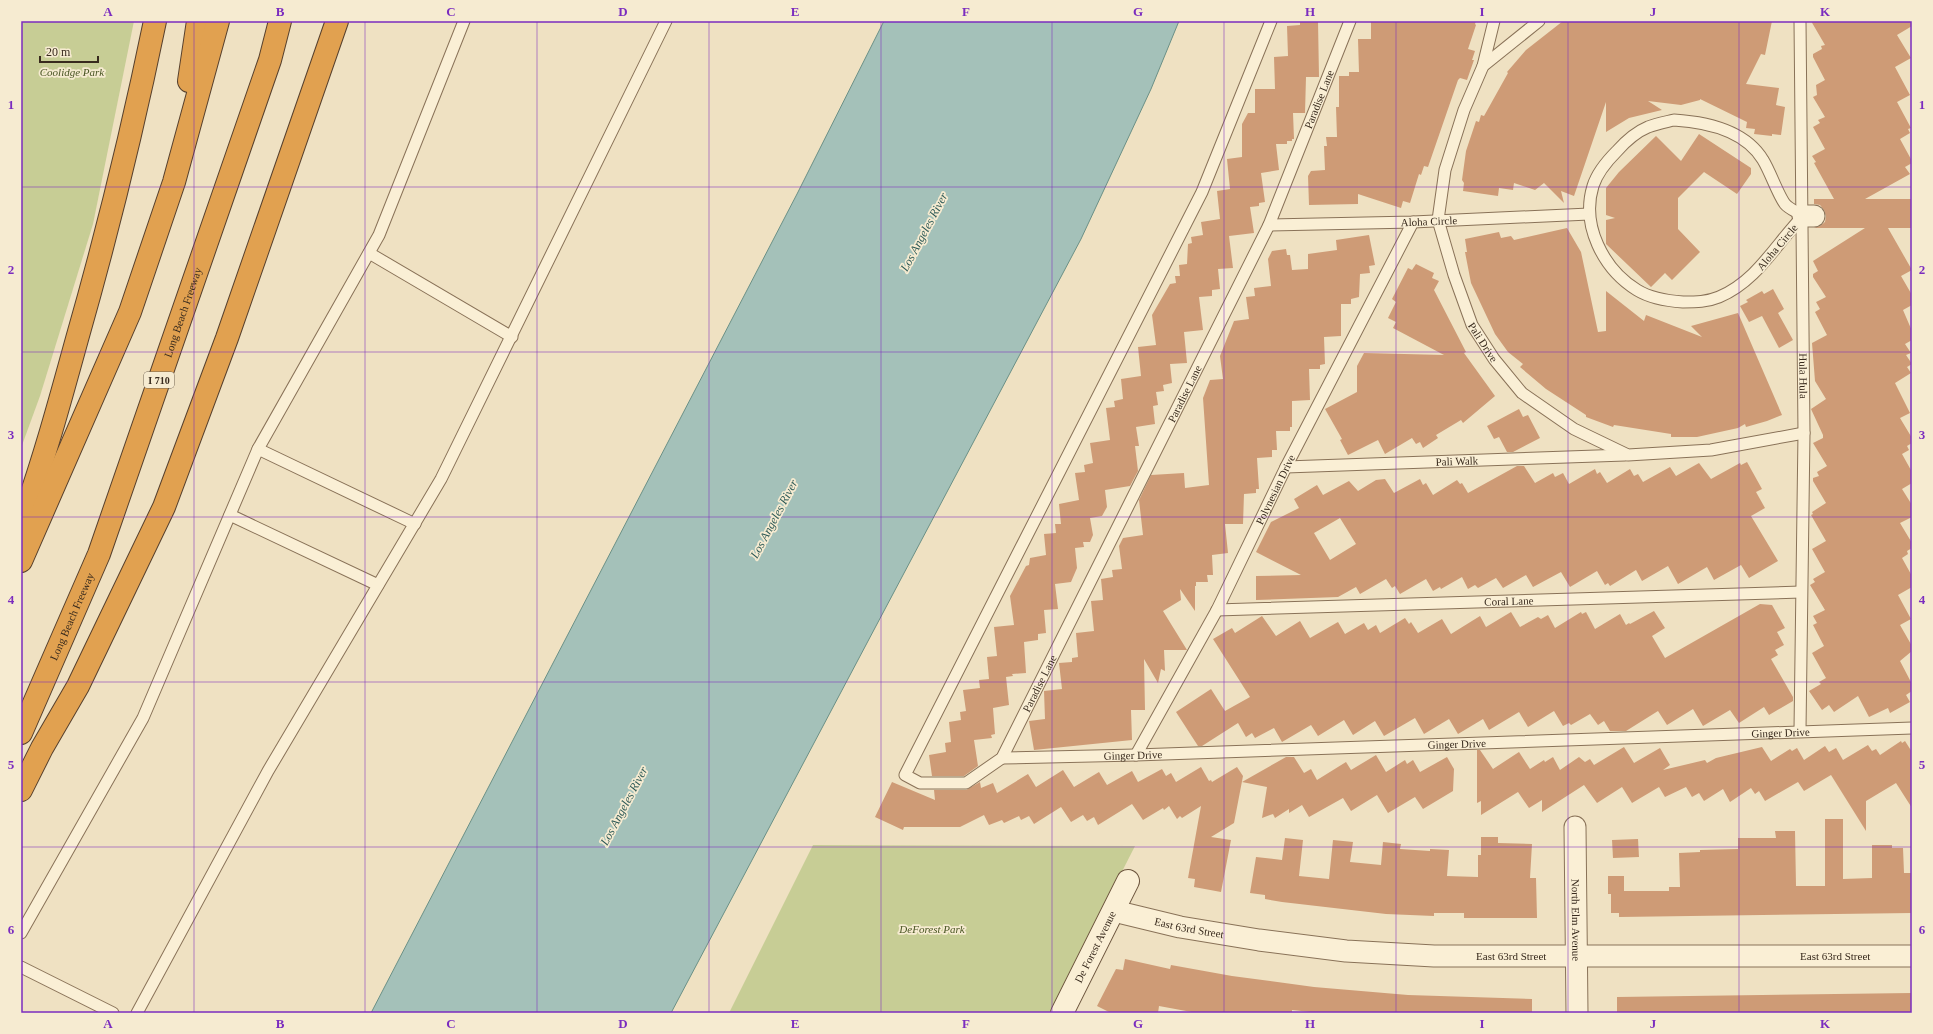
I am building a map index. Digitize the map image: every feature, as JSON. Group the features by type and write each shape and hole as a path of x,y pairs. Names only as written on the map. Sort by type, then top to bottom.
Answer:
{"highway":[{"path":"21,524 42,464 96,271 143,81 155,21"},
{"path":"174,182 198,21"},
{"path":"21,561 130,312 174,182 218,21"},
{"name":"Long Beach Freeway","path":"21,733 99,554 270,60 280,21"},
{"path":"306,108 328,21"},
{"path":"21,790 42,748 78,686 164,507 227,338 337,21"}],"street":[{"name":"North Elm Avenue","path":"1575,828 1575,955 1577,1013"},
{"name":"De Forest Avenue","path":"1062,1013 1128,881"},
{"name":"East 63rd Street","path":"1114,911 1188,928 1259,940 1346,951 1434,956 1912,956"}],"lane":[{"path":"21,933 143,718 258,449 379,235 464,21"},
{"path":"137,1013 268,771 441,479 666,21"},
{"path":"1002,758 966,783 920,783 905,775 1202,192 1270,21"},
{"name":"Paradise Lane","path":"1002,758 1269,225 1350,21"},
{"path":"1483,66 1494,21"},
{"name":"Pali Drive","path":"1540,21 1483,66 1464,110 1445,170 1438,220 1454,275 1472,325 1494,359 1522,394 1574,429 1628,455 1711,450 1804,433"},
{"name":"Hula Hula","path":"1800,21 1808,216 1800,730"},
{"name":"Aloha Circle","path":"1674,120 1700,122 1724,129 1747,142 1762,158 1785,204 1808,216 1773,249 1760,268 1741,283 1719,296 1701,302 1667,301 1637,290 1613,270 1593,234 1589,214 1593,185 1608,160 1626,141 1648,127 1674,120"},
{"name":"Aloha Circle","path":"1269,225 1413,222 1589,214"},
{"name":"Polynesian Drive","path":"1136,755 1217,610 1286,467 1413,222"},
{"path":"369,253 512,337"},
{"path":"258,449 415,524"},
{"name":"Pali Walk","path":"1286,467 1628,455"},
{"path":"230,515 378,585"},
{"name":"Coral Lane","path":"1217,610 1801,592"},
{"name":"Ginger Drive","path":"1002,758 1136,755 1800,730 1912,728"},
{"path":"21,968 113,1013"}],"green space":[{"name":"Coolidge Park","path":"21,21 134,21 93,224 40,396 21,448"},
{"name":"DeForest Park","path":"813,845 1135,846 1050,1013 729,1013"}],"water":[{"name":"Los Angeles River","path":"884,21 1179,21 1151,89 1081,239 671,1013 371,1013 797,194"}],"building":[{"path":"1300,21 1318,21 1319,77 1306,77 1305,113 1293,113 1294,139 1292,139 1292,141 1287,141 1287,144 1276,144 1279,170 1261,173 1265,202 1259,203 1259,206 1250,207 1254,233 1229,236 1233,268 1218,269 1220,289 1212,290 1212,296 1199,297 1203,330 1184,332 1187,363 1170,364 1172,383 1163,385 1164,391 1156,392 1158,405 1153,406 1155,424 1136,427 1139,446 1135,446 1138,471 1130,486 1105,490 1107,507 1102,516 1090,518 1093,535 1090,542 1083,542 1084,547 1075,548 1077,568 1071,582 1055,584 1058,609 1044,610 1046,633 1038,634 1038,640 1024,642 1026,673 1012,674 1013,676 1006,677 1009,705 993,708 995,734 991,735 992,738 974,740 978,766 964,776 932,776 929,755 946,752 945,743 951,742 949,722 961,720 960,712 966,711 963,690 980,688 979,680 989,679 987,657 997,656 994,627 1014,625 1010,596 1026,566 1029,565 1030,558 1046,555 1044,534 1056,533 1055,524 1061,524 1059,504 1079,500 1075,473 1085,472 1084,465 1093,463 1090,443 1110,440 1106,408 1115,407 1114,401 1123,399 1121,379 1141,376 1138,347 1156,345 1152,315 1170,284 1176,283 1175,276 1180,276 1179,265 1187,264 1188,244 1192,243 1191,237 1203,235 1201,222 1220,219 1217,191 1230,189 1227,159 1242,157 1242,124 1248,113 1255,113 1255,89 1275,89 1274,57 1288,56 1287,26 1300,25"},
{"path":"1371,21 1476,21 1468,49 1475,51 1472,60 1474,60 1467,80 1460,78 1458,80 1428,167 1424,166 1421,175 1419,174 1410,203 1403,201 1401,208 1358,194 1358,204 1309,205 1308,176 1311,171 1325,170 1324,146 1327,146 1326,137 1337,137 1336,107 1339,107 1339,76 1349,76 1349,72 1359,72 1358,39 1371,39"},
{"path":"1563,21 1772,21 1765,55 1761,54 1746,84 1779,88 1776,105 1785,107 1781,135 1772,134 1772,136 1754,134 1755,129 1746,128 1747,122 1700,99 1681,105 1648,101 1662,110 1629,118 1606,132 1606,102 1574,196 1561,191 1564,203 1544,183 1535,190 1514,183 1513,190 1499,188 1498,196 1463,191 1464,183 1462,180 1466,151 1476,121 1479,122 1481,115 1484,116 1508,73 1507,72 1526,50"},
{"path":"1811,21 1912,21 1912,26 1897,35 1911,58 1895,67 1910,95 1897,102 1911,128 1908,129 1910,133 1900,139 1912,161 1912,163 1905,167 1910,174 1865,199 1912,199 1912,228 1888,228 1912,270 1901,276 1912,295 1912,305 1903,310 1912,331 1912,340 1905,344 1911,353 1906,355 1912,364 1907,367 1911,373 1895,383 1910,413 1900,418 1912,438 1912,443 1907,446 1909,450 1902,454 1912,472 1912,483 1902,489 1912,505 1912,517 1900,523 1912,543 1912,548 1907,551 1908,554 1902,558 1912,576 1912,587 1898,595 1911,619 1900,625 1912,646 1912,651 1900,661 1912,684 1912,691 1906,695 1910,702 1890,713 1888,708 1869,717 1858,696 1834,712 1829,705 1822,710 1809,691 1821,684 1819,682 1826,678 1812,653 1824,646 1813,625 1817,623 1813,616 1825,610 1810,585 1815,582 1813,579 1825,572 1812,549 1826,541 1811,515 1813,514 1812,512 1826,503 1813,481 1813,478 1819,476 1817,472 1827,466 1813,443 1823,438 1823,435 1811,409 1826,399 1815,381 1812,343 1827,335 1815,312 1820,309 1816,302 1826,297 1813,277 1813,274 1818,271 1813,261 1865,228 1814,228 1825,222 1826,216 1820,205 1814,204 1814,199 1834,199 1814,163 1816,162 1812,156 1825,149 1813,127 1820,123 1818,120 1825,117 1813,97 1817,95 1816,85 1825,80 1813,57 1813,54 1822,49 1821,46 1825,45"},
{"path":"1699,134 1751,168 1751,174 1737,194 1704,172 1678,198 1678,229 1700,252 1672,280 1665,273 1651,287 1606,244 1606,220 1615,218 1606,215 1606,188 1619,172 1656,136 1681,161"},
{"path":"1567,228 1581,252 1598,332 1606,331 1606,291 1644,321 1646,315 1702,337 1691,326 1738,313 1782,415 1746,427 1745,424 1738,428 1697,437 1671,437 1671,434 1614,425 1613,427 1586,417 1586,415 1546,389 1520,367 1523,364 1508,352 1495,334 1471,283 1465,252 1467,252 1465,239 1499,232 1501,238 1511,236 1514,240"},
{"path":"1369,235 1375,265 1369,266 1370,273 1360,274 1359,297 1351,299 1351,304 1341,304 1341,336 1324,337 1325,364 1320,365 1320,369 1309,369 1310,400 1292,401 1292,427 1290,427 1290,431 1276,431 1277,450 1272,450 1272,457 1257,458 1259,489 1256,489 1256,493 1244,494 1243,524 1225,524 1228,553 1212,555 1213,575 1207,575 1208,582 1196,582 1195,611 1180,589 1181,600 1163,611 1187,650 1164,650 1165,671 1161,669 1158,683 1144,659 1145,710 1131,710 1132,740 1034,750 1029,721 1045,719 1044,691 1062,689 1059,663 1072,662 1072,658 1078,657 1076,633 1094,631 1091,601 1103,600 1101,579 1113,577 1112,570 1122,569 1119,546 1123,538 1143,535 1139,500 1151,475 1184,473 1185,488 1209,485 1203,398 1210,380 1223,379 1220,356 1234,321 1249,319 1246,297 1255,296 1254,288 1271,286 1268,259 1272,251 1286,249 1287,255 1290,255 1292,270 1308,269 1308,254 1337,250 1336,240"},
{"path":"1416,264 1434,273 1432,278 1439,281 1434,290 1466,352 1464,353 1495,396 1463,423 1461,420 1436,435 1438,438 1423,448 1420,442 1416,444 1412,438 1385,454 1378,440 1348,455 1340,440 1342,439 1325,409 1357,392 1357,366 1364,353 1444,355 1393,328 1396,322 1388,318 1396,302 1392,299 1408,268 1412,270"},
{"path":"1773,289 1784,309 1778,313 1793,340 1779,348 1762,316 1749,322 1740,306 1748,302 1746,300 1762,291 1764,294"},
{"path":"1519,409 1523,417 1528,415 1540,438 1513,452 1507,452 1499,437 1494,439 1487,426"},
{"path":"1747,462 1762,489 1756,492 1765,508 1751,516 1778,561 1749,578 1741,565 1714,580 1707,567 1678,584 1668,566 1642,581 1636,570 1610,586 1608,583 1605,585 1597,571 1570,587 1561,572 1533,587 1526,575 1503,588 1496,578 1478,588 1475,585 1468,589 1462,577 1441,589 1440,587 1433,591 1426,579 1400,594 1395,586 1392,588 1386,579 1360,594 1356,587 1338,597 1256,600 1256,576 1301,575 1256,552 1271,522 1299,508 1294,499 1317,485 1323,495 1349,481 1358,491 1376,480 1385,479 1394,493 1420,479 1423,485 1426,483 1433,495 1457,480 1460,484 1462,483 1468,493 1517,466 1524,466 1535,483 1553,473 1555,477 1563,473 1569,484 1595,469 1597,474 1600,472 1607,483 1630,469 1634,476 1638,474 1643,482 1670,467 1676,476 1699,463 1711,479 1740,463 1741,465","holes":["1340,518 1356,544 1330,560 1314,533"]},
{"path":"1760,604 1772,605 1785,628 1777,632 1784,645 1775,650 1778,655 1771,659 1793,697 1793,701 1769,715 1764,707 1739,723 1730,710 1703,726 1693,709 1667,725 1658,711 1626,731 1610,731 1604,721 1598,725 1590,714 1571,725 1569,723 1563,726 1554,711 1528,727 1519,712 1489,730 1483,719 1458,734 1449,719 1424,734 1415,718 1384,736 1375,721 1353,735 1344,720 1318,736 1311,725 1282,742 1274,728 1255,738 1252,733 1246,737 1238,723 1202,746 1198,746 1176,712 1211,689 1225,711 1250,697 1213,639 1232,628 1235,633 1262,616 1276,636 1300,621 1310,638 1338,622 1345,634 1364,623 1368,630 1376,625 1380,633 1405,618 1409,624 1411,622 1418,633 1442,619 1451,634 1480,616 1486,627 1511,612 1520,627 1538,617 1541,619 1548,615 1555,628 1581,612 1582,614 1586,612 1595,629 1620,614 1626,625 1654,611 1665,628 1652,636 1665,658"},
{"path":"1901,741 1902,743 1905,741 1912,752 1912,808 1896,783 1866,801 1866,831 1831,775 1804,791 1798,782 1765,801 1759,791 1755,794 1751,788 1730,802 1723,789 1704,801 1699,793 1692,797 1686,787 1665,797 1659,787 1632,803 1622,787 1597,803 1584,785 1542,812 1542,800 1529,808 1518,792 1481,815 1481,801 1477,803 1477,750 1480,750 1493,769 1519,752 1530,769 1544,760 1545,762 1553,757 1560,770 1579,757 1585,762 1590,759 1594,765 1624,747 1634,763 1660,748 1670,765 1663,770 1705,760 1707,763 1716,758 1762,747 1771,761 1790,749 1792,751 1797,748 1804,760 1825,746 1829,752 1836,748 1843,760 1868,745 1872,751 1876,749 1880,755"},
{"path":"1376,755 1386,772 1405,760 1407,764 1413,760 1420,772 1447,757 1454,769 1453,791 1423,809 1415,797 1388,813 1377,795 1351,811 1343,798 1309,817 1302,805 1289,813 1289,809 1275,818 1273,814 1262,818 1267,787 1242,782 1286,757 1294,757 1304,773 1311,769 1317,780 1346,762 1351,770"},
{"path":"1201,767 1209,781 1211,780 1212,782 1237,767 1243,776 1234,823 1211,837 1231,840 1221,892 1194,887 1195,879 1188,878 1201,806 1182,818 1180,816 1177,819 1169,806 1143,820 1132,804 1098,825 1094,817 1087,821 1083,815 1071,822 1061,807 1034,824 1029,816 1021,820 1019,816 1004,823 1002,820 989,825 984,815 960,827 904,827 903,830 875,817 892,782 935,800 934,790 966,790 980,782 981,788 993,783 997,793 1028,774 1036,787 1063,770 1074,787 1099,772 1107,785 1132,771 1138,782 1162,769 1166,776 1171,773 1176,782"},
{"path":"1825,819 1843,819 1843,879 1872,878 1872,845 1892,845 1892,848 1903,848 1904,873 1911,873 1912,913 1619,917 1619,913 1611,913 1611,894 1608,894 1608,876 1624,876 1624,891 1669,891 1669,887 1680,887 1679,853 1700,852 1700,850 1738,849 1738,838 1776,838 1775,831 1795,831 1796,886 1825,886"},
{"path":"1481,837 1498,837 1498,843 1532,844 1530,878 1536,878 1537,918 1464,918 1464,913 1434,913 1434,916 1386,914 1282,902 1265,899 1265,895 1250,893 1256,857 1282,860 1285,838 1303,840 1299,876 1329,879 1333,840 1353,842 1350,862 1381,865 1383,842 1401,844 1400,849 1430,851 1430,849 1449,850 1447,876 1478,877 1478,855 1481,855"},
{"path":"1638,839 1639,857 1613,858 1612,840"},
{"path":"1125,959 1170,969 1171,965 1232,976 1314,987 1408,995 1532,999 1532,1013 1320,1013 1292,1010 1292,1013 1197,1013 1159,1006 1158,1013 1111,1013 1097,1006 1116,969 1123,970"},
{"path":"1912,993 1912,1013 1617,1013 1617,997"}]}
